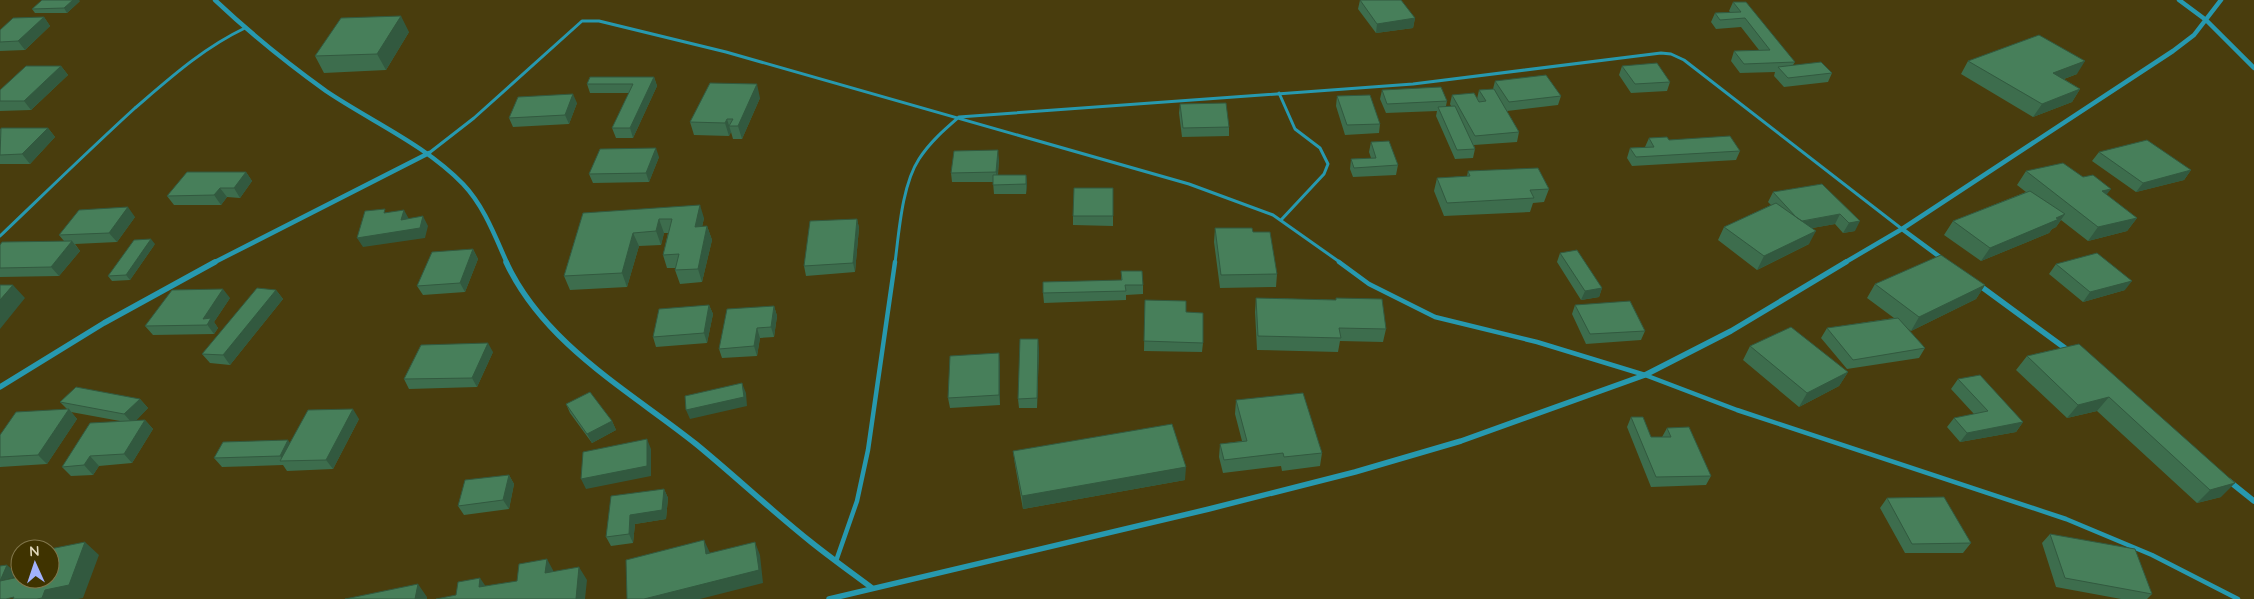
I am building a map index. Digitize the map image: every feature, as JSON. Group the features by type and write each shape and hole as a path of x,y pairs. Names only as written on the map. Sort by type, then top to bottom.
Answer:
{"street":[{"path":"215,0 244,28 327,91 429,153 464,185 481,207 517,285 538,313 598,370 696,444 812,543 872,588"},
{"path":"2178,0 2206,20 2254,68"},
{"path":"829,599 1209,509 1355,472 1460,441 1552,410 1645,374 1731,330 1902,229 2136,77 2194,35 2221,0"},
{"path":"0,387 73,341 177,284 429,153"},
{"path":"1902,229 1949,264"},
{"path":"1973,281 2075,356"},
{"path":"2220,475 2254,501"}],"lane":[{"path":"429,153 474,118 582,21 598,22 726,52 1189,184 1253,206 1281,220 1369,284 1435,317 1537,342 1645,374 1747,413 2066,519 2152,555 2238,599"},
{"path":"0,236 120,122 172,76 212,44 244,28"},
{"path":"836,561 857,501 868,450 900,225 910,179 918,160 932,141 959,117 1413,84 1661,53 1671,54 1684,60 1902,229"},
{"path":"1279,93 1295,129 1320,148 1328,164 1324,174 1281,220"}],"building":[{"path":"42,0 73,0 64,8 32,9"},
{"path":"1360,0 1401,0 1415,18 1377,24"},
{"path":"1733,2 1746,2 1795,62 1744,64 1734,51 1770,50 1745,18 1720,20 1715,13 1741,12"},
{"path":"401,16 377,54 315,56 341,18"},
{"path":"44,17 18,41 0,42 0,30 13,18"},
{"path":"2039,35 2085,61 2053,73 2080,89 2042,104 1968,61"},
{"path":"1821,62 1832,73 1788,78 1778,67"},
{"path":"1657,63 1670,82 1635,84 1622,66"},
{"path":"26,66 61,66 24,101 0,101 0,90"},
{"path":"1546,75 1561,96 1509,102 1495,81"},
{"path":"590,77 654,77 630,128 612,128 633,84 587,84"},
{"path":"710,83 757,84 738,126 729,126 733,119 727,119 725,123 690,122"},
{"path":"1441,87 1447,101 1387,104 1382,90"},
{"path":"1494,89 1519,132 1475,136 1452,95 1474,93 1479,102 1486,101 1479,90"},
{"path":"573,94 565,115 509,118 518,97"},
{"path":"1370,95 1380,124 1347,125 1337,96"},
{"path":"1226,103 1229,127 1183,128 1180,104"},
{"path":"1455,106 1475,149 1457,150 1438,107"},
{"path":"1,128 48,128 22,154 0,155"},
{"path":"1730,136 1740,151 1636,157 1630,148 1654,147 1649,138 1667,137 1669,140"},
{"path":"2147,140 2191,170 2143,183 2099,152"},
{"path":"1389,141 1398,165 1354,168 1351,159 1376,158 1371,142"},
{"path":"656,148 646,173 589,174 600,149"},
{"path":"998,150 996,172 951,173 954,151"},
{"path":"2063,163 2083,177 2093,175 2111,189 2102,191 2137,218 2098,227 2026,171"},
{"path":"1538,168 1549,189 1530,190 1534,198 1447,203 1437,178 1470,176 1468,171"},
{"path":"187,172 246,172 234,188 220,188 214,195 167,196"},
{"path":"993,175 1026,175 1026,184 993,185"},
{"path":"1822,184 1860,221 1849,223 1840,214 1802,221 1773,192"},
{"path":"1074,188 1113,188 1113,216 1073,216"},
{"path":"2030,191 2065,214 2056,218 2059,219 1990,248 1953,221"},
{"path":"1776,203 1816,231 1764,256 1724,227"},
{"path":"700,205 695,227 707,226 698,269 675,270 679,254 663,255 672,219 659,219 656,231 633,233 622,273 564,276 583,213"},
{"path":"128,207 109,233 59,235 79,210"},
{"path":"385,209 384,213 404,210 401,220 423,216 420,228 357,238 365,211"},
{"path":"857,219 853,263 804,266 810,221"},
{"path":"1215,228 1252,228 1253,232 1270,232 1277,274 1221,275"},
{"path":"151,239 126,275 108,276 134,240"},
{"path":"72,241 51,267 0,268 0,245 2,242"},
{"path":"473,249 460,283 417,286 432,252"},
{"path":"1577,250 1602,288 1585,291 1560,253"},
{"path":"2097,253 2132,281 2090,292 2056,264"},
{"path":"1941,255 1985,285 1919,317 1875,284"},
{"path":"1121,271 1142,271 1143,285 1125,285 1126,291 1043,293 1043,282 1122,280"},
{"path":"0,285 13,285 0,300"},
{"path":"257,288 276,290 223,355 202,354"},
{"path":"223,289 203,319 211,318 207,325 145,326 172,290"},
{"path":"1256,298 1382,299 1386,329 1339,328 1341,338 1258,336"},
{"path":"1145,300 1186,301 1186,312 1203,313 1203,343 1144,341"},
{"path":"1630,301 1645,331 1590,334 1575,305"},
{"path":"709,305 704,333 653,337 659,309"},
{"path":"774,306 771,327 757,328 754,346 719,349 727,309"},
{"path":"1898,318 1925,348 1853,360 1827,328"},
{"path":"1791,327 1848,372 1807,393 1750,346"},
{"path":"1020,339 1038,339 1037,398 1018,399"},
{"path":"488,343 472,378 404,379 421,345"},
{"path":"2079,344 2235,483 2210,490 2109,397 2078,405 2027,356"},
{"path":"999,353 999,395 948,398 950,356"},
{"path":"1980,375 2023,422 1967,433 1954,418 1988,411 1958,379"},
{"path":"742,383 744,397 686,410 685,396"},
{"path":"76,387 140,399 124,414 60,402"},
{"path":"590,392 612,421 587,434 566,404"},
{"path":"1303,393 1322,453 1284,457 1283,453 1224,460 1220,444 1247,441 1236,400"},
{"path":"69,409 38,455 0,457 0,435 16,412"},
{"path":"353,409 326,460 280,461 308,410"},
{"path":"1631,417 1643,417 1651,437 1671,437 1667,428 1689,427 1711,476 1656,477"},
{"path":"145,420 124,454 90,456 84,465 62,467 90,423"},
{"path":"1172,424 1186,467 1022,496 1013,451"},
{"path":"647,439 647,466 581,479 583,452"},
{"path":"288,440 280,456 214,458 223,442"},
{"path":"509,475 503,500 458,506 465,480"},
{"path":"664,489 662,510 630,515 629,534 606,537 611,496"},
{"path":"1944,497 1971,543 1912,544 1887,498"},
{"path":"2050,534 2135,549 2152,594 2065,578"},
{"path":"704,540 706,554 755,542 759,570 644,599 627,599 626,560"},
{"path":"85,542 69,585 60,587 60,547"},
{"path":"547,559 545,573 579,567 576,599 436,599 456,595 458,582 480,578 479,587 517,581 519,564"},
{"path":"7,565 0,581 0,566"},
{"path":"10,579 10,589 50,589 45,590 42,598 13,599 14,597 0,599 0,581"},
{"path":"418,584 415,599 345,599"}]}
